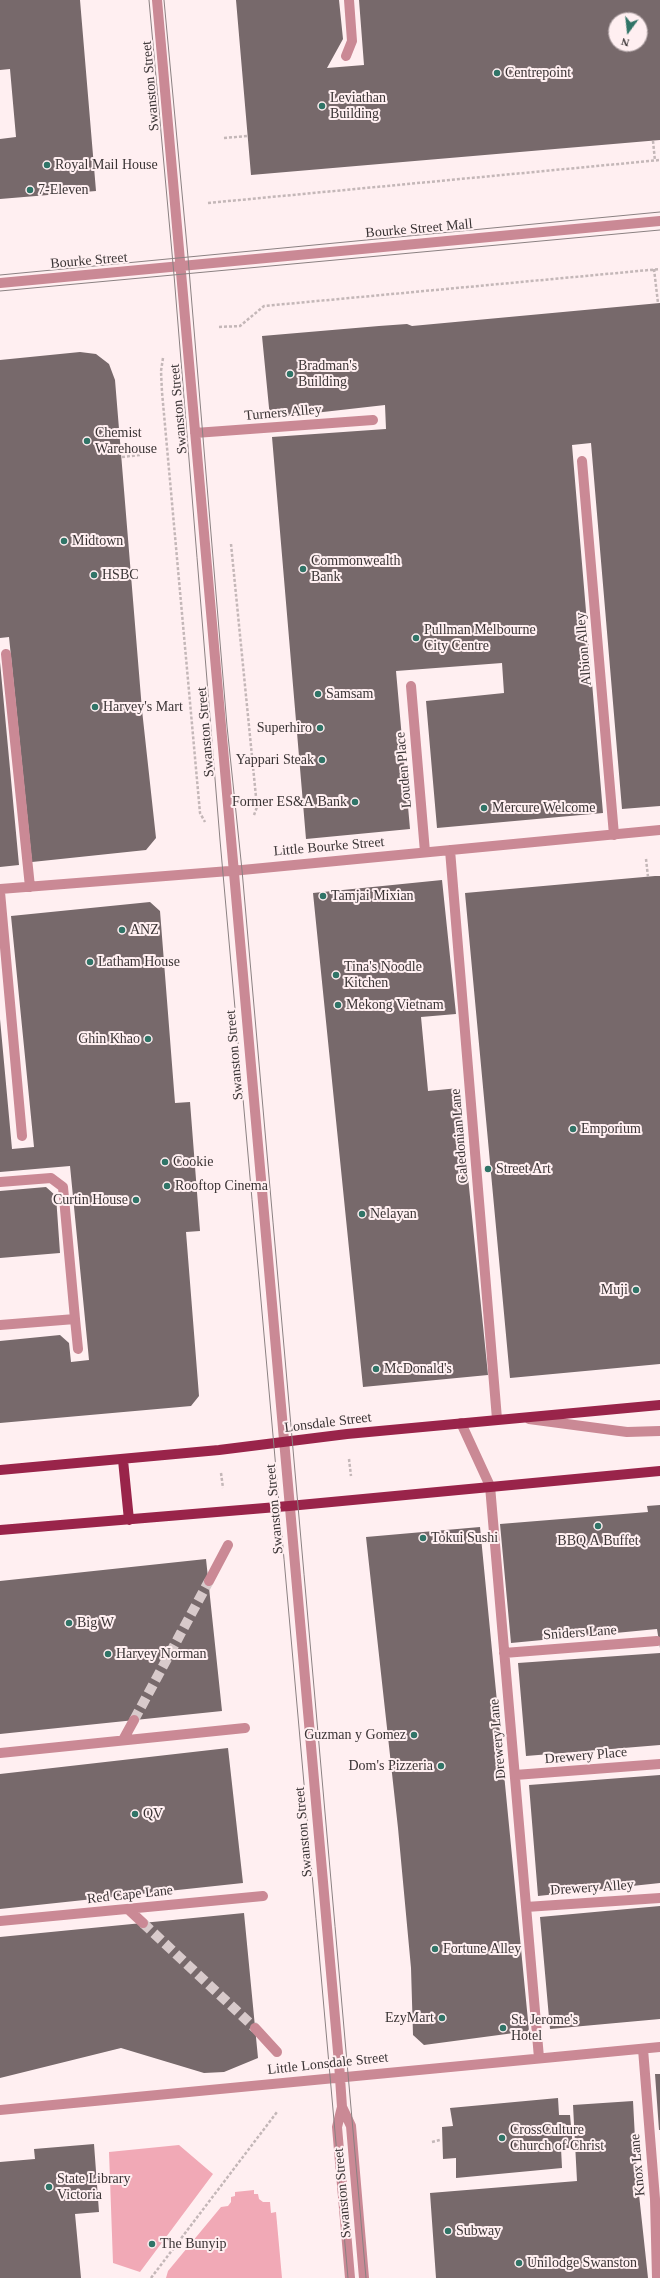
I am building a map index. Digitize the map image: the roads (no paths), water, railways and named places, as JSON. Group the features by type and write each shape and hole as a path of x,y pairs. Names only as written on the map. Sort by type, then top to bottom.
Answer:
{"main road":[{"name":"Lonsdale Street","path":"0,1470 122,1460 461,1422 660,1405"},
{"path":"122,1460 129,1520"},
{"path":"0,1530 289,1506 660,1471"}],"street":[{"name":"Swanston Street","path":"157,0 232,870 339,2077 342,2107 351,2126 364,2278"},
{"path":"346,56 352,41 349,0"},
{"name":"Bourke Street Mall","path":"181,266 660,221"},
{"name":"Bourke Street","path":"0,283 181,266"},
{"name":"Turners Alley","path":"195,434 373,420"},
{"name":"Albion Alley","path":"582,461 614,835"},
{"path":"6,654 30,887"},
{"name":"Louden Place","path":"411,686 425,852"},
{"name":"Little Bourke Street","path":"0,891 30,887 232,870 660,830"},
{"name":"Caledonian Lane","path":"450,850 497,1419"},
{"path":"0,891 22,1136"},
{"path":"0,1182 51,1178 63,1187 78,1349"},
{"path":"0,1325 75,1319"},
{"path":"513,1417 627,1432 660,1431"},
{"name":"Drewery Lane","path":"461,1422 490,1486 539,2058"},
{"path":"209,1580 228,1545"},
{"name":"Sniders Lane","path":"504,1653 657,1641"},
{"path":"122,1740 134,1720"},
{"path":"0,1753 245,1728"},
{"name":"Drewery Place","path":"515,1775 660,1764"},
{"name":"Red Cape Lane","path":"0,1921 129,1910 263,1896"},
{"name":"Drewery Alley","path":"526,1907 660,1898"},
{"path":"129,1910 143,1923"},
{"path":"255,2028 277,2052"},
{"name":"Little Lonsdale Street","path":"0,2110 660,2047"},
{"name":"Knox Lane","path":"643,2049 658,2199 657,2278"},
{"name":"Swanston Street","path":"342,2107 337,2127 350,2278"}],"tunnel":[{"path":"134,1720 209,1581"},
{"path":"143,1923 255,2028"}],"tram line":[{"path":"149,0 174,275 220,840 348,2278"},
{"path":"164,0 188,257 227,726 242,870 366,2278"},
{"path":"0,275 660,212"},
{"path":"0,291 660,230"}],"place":[{"name":"Centrepoint","path":"497,73"},
{"name":"Leviathan Building","path":"322,106"},
{"name":"Royal Mail House","path":"47,165"},
{"name":"7-Eleven","path":"30,190"},
{"name":"Bradman's Building","path":"290,374"},
{"name":"Chemist Warehouse","path":"87,441"},
{"name":"Midtown","path":"64,541"},
{"name":"Commonwealth Bank","path":"303,569"},
{"name":"HSBC","path":"94,575"},
{"name":"Pullman Melbourne City Centre","path":"416,638"},
{"name":"Samsam","path":"318,694"},
{"name":"Harvey's Mart","path":"95,707"},
{"name":"Superhiro","path":"320,728"},
{"name":"Yappari Steak","path":"322,760"},
{"name":"Former ES&A Bank","path":"355,802"},
{"name":"Mercure Welcome","path":"484,808"},
{"name":"Tamjai Mixian","path":"323,896"},
{"name":"ANZ","path":"122,930"},
{"name":"Latham House","path":"90,962"},
{"name":"Tina's Noodle Kitchen","path":"336,975"},
{"name":"Mekong Vietnam","path":"338,1005"},
{"name":"Ghin Khao","path":"148,1039"},
{"name":"Emporium","path":"573,1129"},
{"name":"Cookie","path":"165,1162"},
{"name":"Street Art","path":"488,1169"},
{"name":"Rooftop Cinema","path":"167,1186"},
{"name":"Curtin House","path":"136,1200"},
{"name":"Nelayan","path":"362,1214"},
{"name":"Muji","path":"636,1290"},
{"name":"McDonald's","path":"376,1369"},
{"name":"BBQ A Buffet","path":"598,1526"},
{"name":"Tokui Sushi","path":"423,1538"},
{"name":"Big W","path":"69,1623"},
{"name":"Harvey Norman","path":"108,1654"},
{"name":"Guzman y Gomez","path":"414,1735"},
{"name":"Dom's Pizzeria","path":"441,1766"},
{"name":"QV","path":"135,1814"},
{"name":"Fortune Alley","path":"435,1949"},
{"name":"EzyMart","path":"442,2018"},
{"name":"St. Jerome's Hotel","path":"503,2028"},
{"name":"CrossCulture Church of Christ","path":"502,2138"},
{"name":"State Library Victoria","path":"49,2187"},
{"name":"Subway","path":"448,2231"},
{"name":"The Bunyip","path":"152,2244"},
{"name":"Unilodge Swanston","path":"519,2263"}]}
